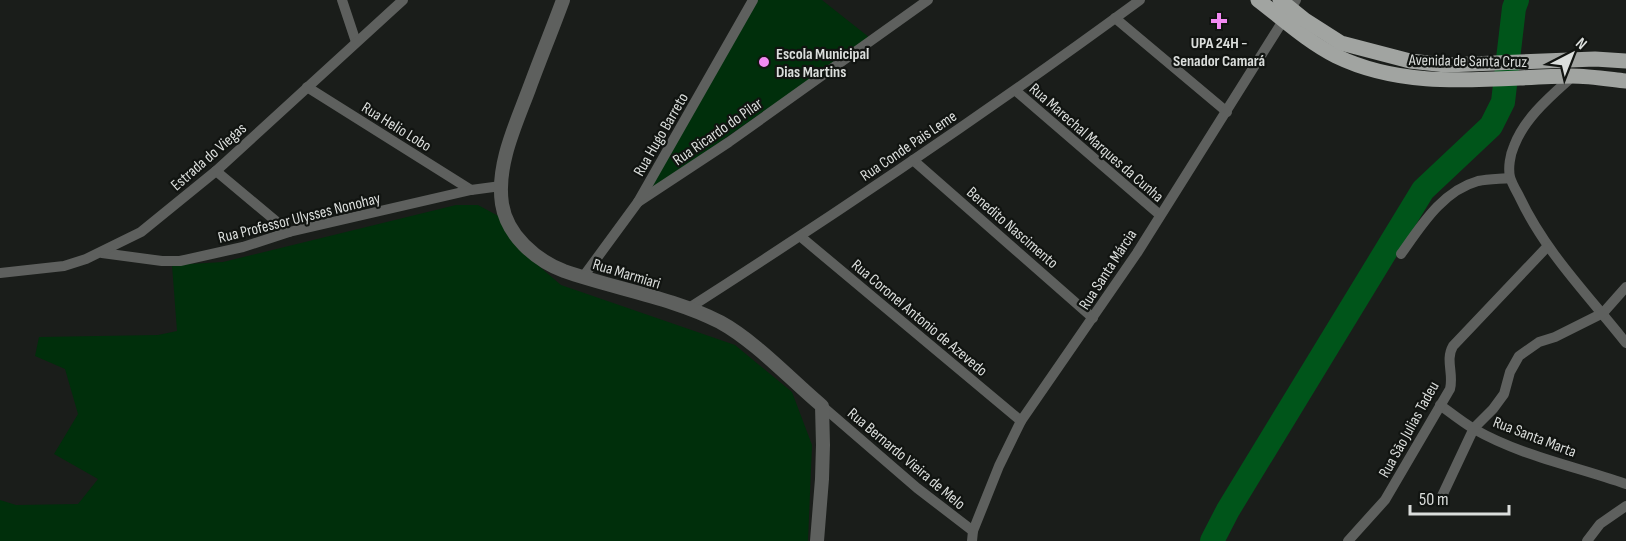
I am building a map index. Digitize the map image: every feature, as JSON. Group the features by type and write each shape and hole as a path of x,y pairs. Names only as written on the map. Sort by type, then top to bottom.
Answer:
{"main road":[{"name":"Avenida de Santa Cruz","path":"1258,0 1287,7 1341,43 1382,55 1433,65 1595,59 1626,61"},
{"name":"Avenida de Santa Cruz","path":"1287,7 1320,47 1377,71 1403,78 1426,80 1524,79 1573,76 1626,81"}],"street":[{"path":"342,0 356,42"},
{"name":"Estrada do Viegas","path":"0,273 64,266 102,253 141,232 216,171 403,0"},
{"name":"Rua Marmiari","path":"563,0 506,155 501,186 502,204 514,233 524,246 547,263 583,277 689,308 721,323 738,334 822,406"},
{"name":"Rua Hugo Barreto","path":"583,277 638,202 753,0"},
{"name":"Rua Ricardo do Pilar","path":"638,202 729,142 928,0"},
{"name":"Rua Conde Pais Leme","path":"689,308 801,237 1016,91 1140,0"},
{"name":"Rua Santa Márcia","path":"973,536 999,466 1020,421 1093,318 1227,112 1287,7"},
{"path":"1115,18 1227,112"},
{"path":"1573,76 1538,108 1526,124 1514,145 1510,161 1510,178 1547,247 1626,343"},
{"name":"Rua Helio Lobo","path":"307,87 471,190"},
{"name":"Rua Marechal Marques da Cunha","path":"1016,91 1160,215"},
{"name":"Benedito Nascimento","path":"913,160 1093,318"},
{"path":"216,171 289,232"},
{"path":"1401,254 1429,216 1452,194 1478,181 1510,178"},
{"name":"Rua Professor Ulysses Nonohay","path":"102,253 162,261 180,261 243,247 289,232 471,190 501,186"},
{"name":"Rua Coronel Antonio de Azevedo","path":"801,237 1020,421"},
{"name":"Rua São Julias Tadeu","path":"1348,541 1385,500 1450,389 1452,374 1449,356 1453,346 1547,247"},
{"path":"1442,496 1474,428 1504,394 1510,372 1519,356 1539,342 1555,337 1603,313 1626,287"},
{"name":"Rua Santa Marta","path":"1440,405 1474,428 1534,455 1626,484"},
{"path":"816,541 824,445 822,406"},
{"name":"Rua Bernardo Vieira de Melo","path":"822,406 973,536"},
{"path":"1587,541 1600,524 1626,506"}],"green space":[{"path":"756,0 822,0 870,38 646,193"},
{"path":"456,205 478,205 504,219 526,255 561,285 735,345 792,392 812,445 808,541 0,541 0,500 16,505 78,504 98,479 54,454 78,414 65,369 35,356 39,337 158,335 177,331 172,265 223,262"}],"waterway":[{"path":"1212,541 1228,510 1423,190 1491,126 1503,102 1514,8 1517,0"}],"place":[{"name":"UPA 24H - Senador Camará","path":"1219,21"},
{"name":"Escola Municipal Dias Martins","path":"764,62"}]}
